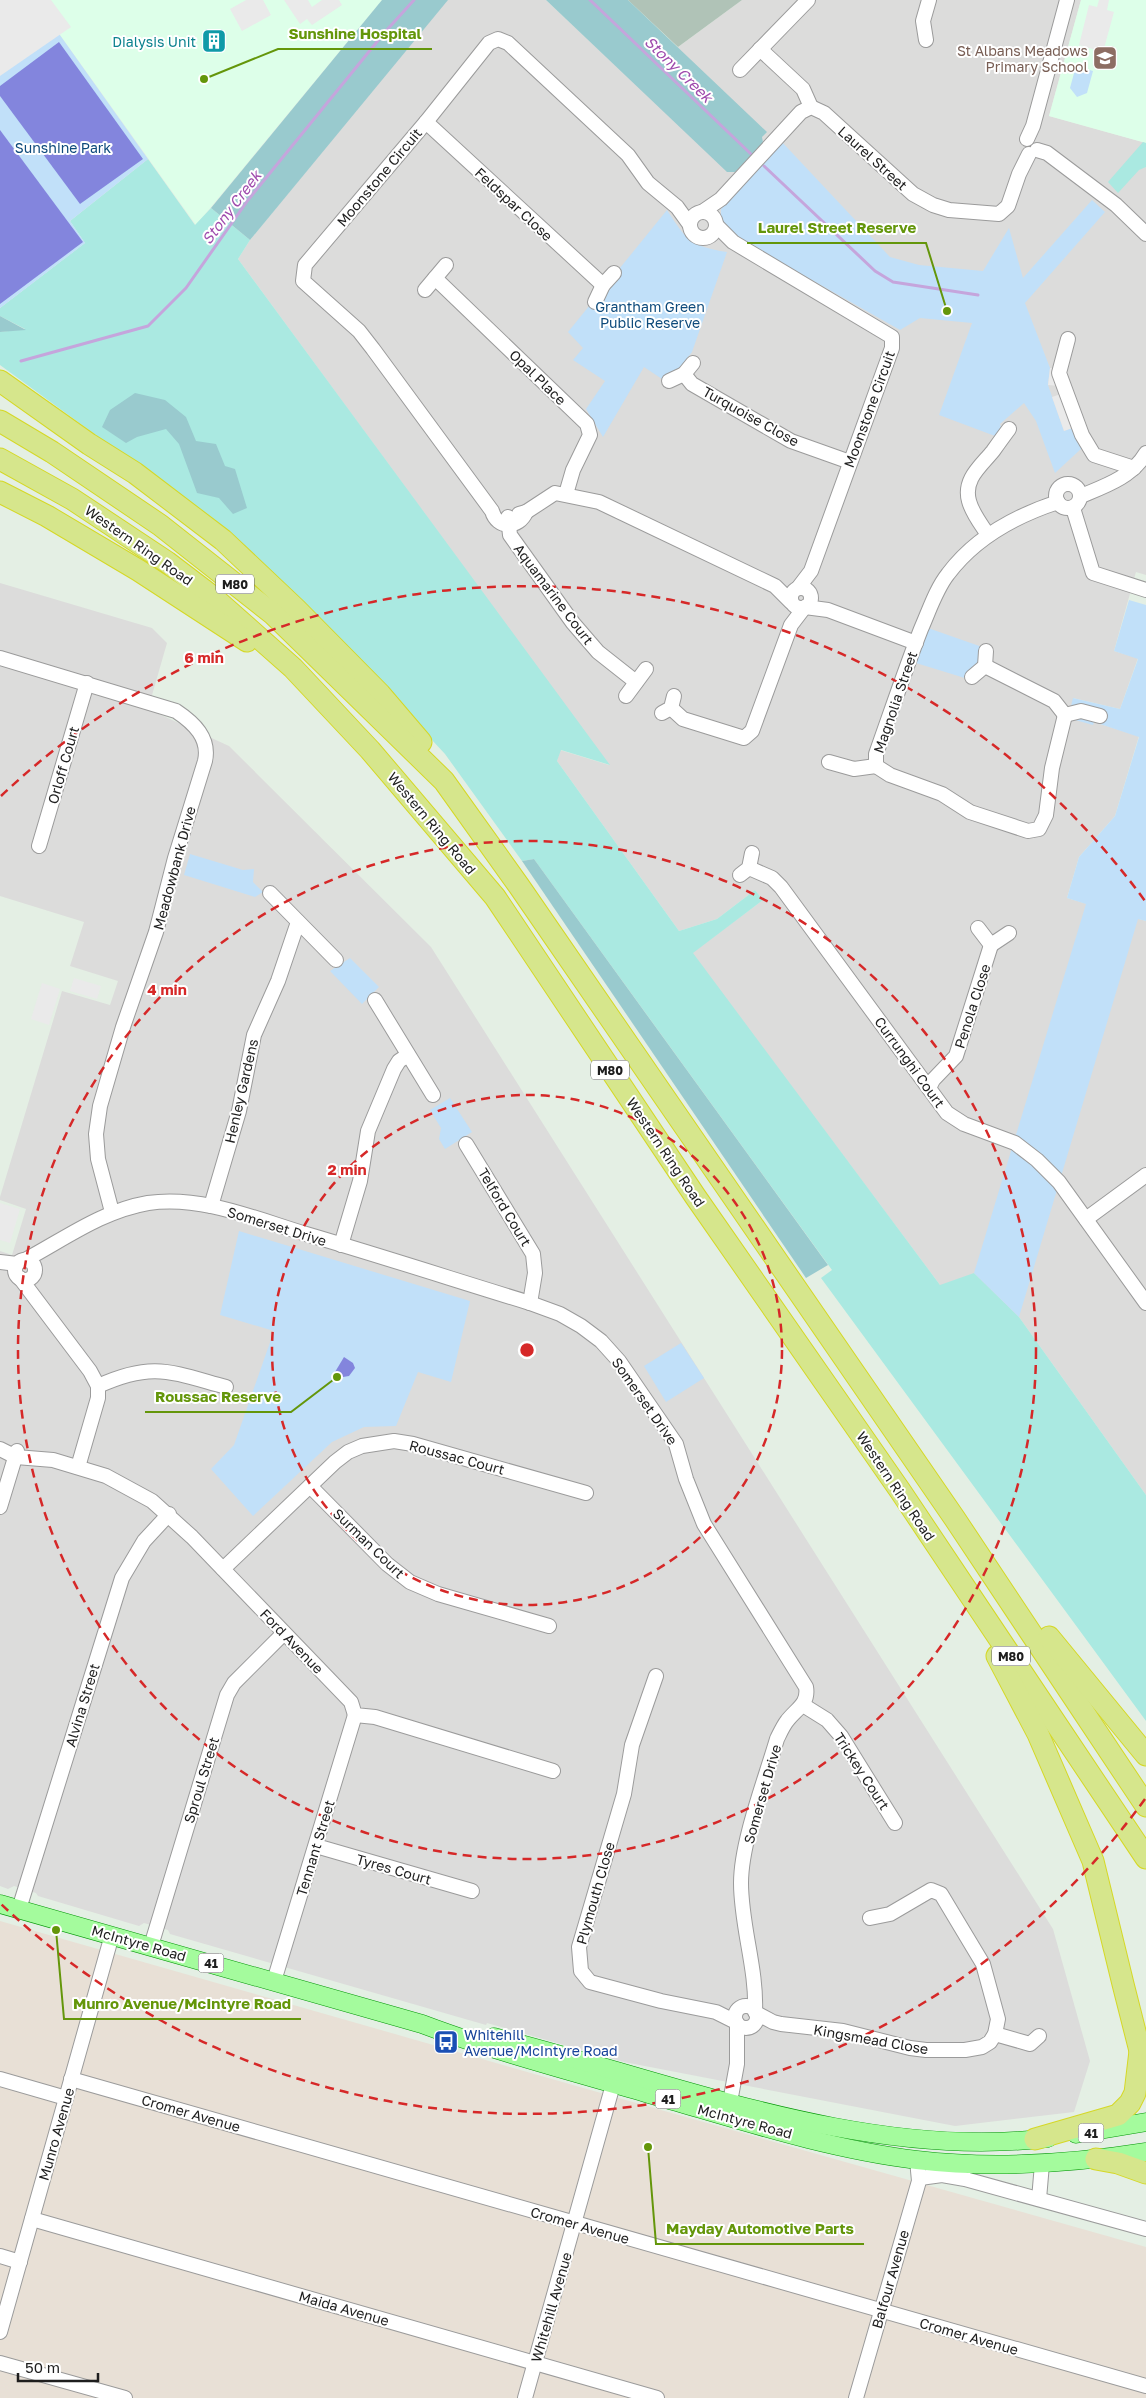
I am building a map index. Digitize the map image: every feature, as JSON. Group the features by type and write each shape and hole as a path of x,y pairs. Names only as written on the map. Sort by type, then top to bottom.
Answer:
{"highway":[{"path":"0,381 89,444 135,473 223,540 296,609 380,694 420,740 444,781"},
{"name":"Western Ring Road","path":"0,422 52,452 160,525 273,614 444,781 525,894 956,1519 1146,1806"},
{"name":"Western Ring Road","path":"0,459 72,499 167,562 213,597 293,668 370,750 494,897 695,1196 901,1492 1146,1858"},
{"path":"0,492 47,516 138,570 233,633 293,668"},
{"path":"901,1492 977,1618 1038,1734 1071,1806 1093,1861 1143,2058 1135,2093 1130,2103 1118,2115 1035,2140"},
{"path":"956,1519 1146,1755"},
{"path":"1096,2159 1118,2163 1146,2173"}],"main road":[{"name":"McIntyre Road","path":"0,1904 422,2024 475,2033 560,2054 615,2077 729,2109 820,2142 917,2160 966,2164 1042,2164"},
{"name":"McIntyre Road","path":"729,2109 921,2139 944,2140"},
{"name":"41","path":"944,2140 1035,2140 1101,2131 1146,2122"},
{"path":"917,2160 921,2139"},
{"path":"944,2140 985,2151 1030,2153 1042,2164"},
{"name":"41","path":"1042,2164 1146,2152"}],"street":[{"path":"740,70 808,0"},
{"path":"926,40 923,21 929,0"},
{"name":"Laurel Street","path":"812,107 824,113 913,194 933,205 949,210 999,214 1008,206 1019,174 1032,146 1033,126 1067,0"},
{"name":"Moonstone Circuit","path":"509,521 492,511 359,331 309,288 302,276 305,265 426,122 489,43 498,39 508,43 628,155 648,183 677,206 690,225"},
{"path":"721,200 713,232 706,238 696,235 690,225 693,218 721,200 801,112 812,107 803,89 760,49"},
{"name":"Feldspar Close","path":"426,122 603,285"},
{"path":"1032,146 1047,153 1116,205 1146,234"},
{"name":"Moonstone Circuit","path":"677,206 700,212"},
{"path":"700,212 712,215 716,223"},
{"name":"Moonstone Circuit","path":"669,706 683,719 744,738 752,731 892,348 892,337 733,242 716,223"},
{"name":"Moonstone Circuit","path":"706,238 733,242"},
{"path":"425,290 446,265"},
{"path":"595,302 603,285 614,273"},
{"name":"Opal Place","path":"435,278 587,424 590,435 573,470 566,494"},
{"path":"1068,339 1059,373 1082,435 1094,455 1134,468"},
{"name":"Turquoise Close","path":"669,381 688,369 692,384 791,441 850,462"},
{"path":"988,535 971,506 967,492 979,464 991,453 1009,429"},
{"path":"1146,453 1140,463 1112,483 1077,502 1064,508 1058,502 1056,494 1064,484 1076,487 1077,502 1093,573 1146,590"},
{"path":"509,521 555,493 599,502 801,598 916,643"},
{"name":"Magnolia Street","path":"1058,502 1008,522 988,535 947,575 929,609 916,643 876,754 876,766 890,774 942,794 977,815 1028,831 1040,828 1046,815 1052,768 1065,715"},
{"name":"Aquamarine Court","path":"509,521 510,535 573,623 598,652 636,682"},
{"path":"972,677 985,666 986,651"},
{"name":"Meadowbank Drive","path":"0,658 176,711 199,731 204,738 207,753 175,858 156,932 123,1027 100,1106 96,1134 98,1159 112,1212"},
{"path":"985,666 1054,701 1065,715 1081,711 1100,716"},
{"path":"626,696 646,669"},
{"name":"Orloff Court","path":"39,846 87,684"},
{"path":"830,762 854,770 876,766"},
{"name":"Currunghi Court","path":"752,854 745,872 772,878 781,887 947,1113 964,1124 1015,1143 1037,1160 1059,1182 1146,1303"},
{"path":"270,893 336,960"},
{"name":"Henley Gardens","path":"211,1206 239,1111 248,1057 254,1035 278,981 298,922"},
{"name":"Penola Close","path":"978,928 991,945"},
{"name":"Penola Close","path":"929,1088 933,1080 956,1056 991,945 1009,933"},
{"path":"375,1000 433,1095"},
{"path":"341,1244 360,1181 368,1131 394,1069 399,1061 408,1054"},
{"name":"Telford Court","path":"466,1144 533,1254 535,1273 530,1303"},
{"path":"1086,1219 1146,1175"},
{"name":"Somerset Drive","path":"24,1270 51,1246 94,1220 112,1212 164,1202 211,1206 341,1244 560,1314 601,1341 619,1361 676,1444 689,1488 704,1524 806,1687 807,1693 803,1705 788,1720 777,1739 744,1853 741,1893 752,1970 746,2017 729,2109"},
{"path":"0,1264 24,1270 37,1299 90,1371 98,1386 95,1411 78,1467"},
{"path":"98,1386 135,1372 152,1370 179,1374 226,1388"},
{"name":"Roussac Court","path":"223,1569 348,1452 380,1442 394,1441 413,1444 586,1493"},
{"name":"Ford Avenue","path":"0,1442 16,1454"},
{"name":"Ford Avenue","path":"0,1449 16,1454 34,1451 53,1460 122,1483 139,1492 168,1514 223,1569 351,1702 355,1715"},
{"path":"0,1507 16,1454"},
{"name":"Surman Court","path":"310,1486 387,1564 410,1582 438,1594 549,1626"},
{"name":"Alvina Street","path":"19,1909 119,1585 131,1559 168,1514"},
{"name":"Sproul Street","path":"151,1946 227,1695 234,1683 284,1633"},
{"name":"Plymouth Close","path":"656,1676 632,1745 626,1786 579,1947 578,1960 581,1971 590,1982 661,2001 746,2017"},
{"name":"Trickey Court","path":"803,1705 827,1720 841,1736 895,1823"},
{"path":"355,1715 375,1717 554,1771"},
{"name":"Tennant Street","path":"274,1981 355,1715"},
{"name":"Tyres Court","path":"316,1846 472,1892"},
{"path":"870,1918 890,1914 927,1892 935,1890 941,1894 983,1964 998,2019 995,2034 1030,2044 1039,2036"},
{"name":"Munro Avenue","path":"0,2332 112,1935"},
{"name":"Kingsmead Close","path":"746,2017 843,2032 926,2050 974,2049 990,2042 995,2034"},
{"name":"Whitehill Avenue","path":"525,2398 615,2077"},
{"path":"0,2079 66,2098"},
{"name":"Cromer Avenue","path":"72,2079 1146,2386"},
{"name":"Balfour Avenue","path":"856,2398 920,2178 917,2160"},
{"path":"1039,2199 1042,2164"},
{"path":"920,2178 942,2175 1039,2199 1146,2229"},
{"name":"Maida Avenue","path":"32,2219 657,2398"},
{"path":"0,2256 20,2262"},
{"path":"0,2363 125,2398"}],"shaded area":[{"path":"0,0 51,0 71,27 0,76"},
{"path":"35,0 382,0 196,225"},
{"path":"246,0 263,0 271,15 242,31 230,9"},
{"path":"284,0 308,0 312,7 322,0 339,0 342,5 312,25 307,19 300,24"},
{"path":"382,0 448,0 250,240 211,208"},
{"path":"446,0 546,0 632,81 742,0 1081,0 1049,116 1146,143 1146,575 1136,572 1114,651 1138,658 1120,709 1073,698 1093,724 1094,722 1139,736 1115,816 1079,857 1067,898 1146,921 1146,1495 1019,1317 940,1285 692,953 763,900 755,890 717,919 679,931 557,761 560,750 609,765 238,259 250,240"},
{"path":"546,0 628,0 767,132 762,137 763,143 735,172 727,172"},
{"path":"628,0 742,0 678,47"},
{"name":"St Albans Meadows Primary School","path":"1081,0 1146,0 1146,143 1049,116"},
{"path":"1099,0 1109,0 1107,10 1114,12 1103,52 1079,45 1089,5 1097,7"},
{"path":"1143,142 1146,143 1146,167 1139,170 1118,193 1108,182"},
{"path":"148,159 195,225 211,208 250,240 238,259 610,765 561,750 557,761 679,931 717,919 755,890 763,900 693,953 940,1285 974,1273 1019,1317 1146,1495 1146,1721 821,1278 832,1270 534,859 522,861 445,754 306,605 134,463 0,365 0,332 25,329 0,316 0,308 85,243 70,221"},
{"path":"0,316 26,330 0,332"},
{"path":"1050,368 1068,370 1066,384 1081,425 1064,431 1052,397 1061,394 1059,386 1048,385"},
{"path":"135,393 165,400 186,417 196,441 216,444 225,466 235,469 247,508 233,514 219,498 197,493 179,444 166,429 137,437 126,443 102,427 110,410"},
{"path":"0,583 152,628 167,643 148,709 229,746 431,947 1053,1929 1090,2061 1074,2112 955,2126 624,2062 487,2023 486,2025 170,1934 168,1930 144,1923 139,1926 38,1896 36,1893 14,1886 8,1889 0,1886 0,1251 12,1255 26,1209 0,1200 0,1197 62,991 110,1005 118,981 70,966 84,922 0,896"},
{"path":"534,859 828,1265 806,1278 522,861"},
{"path":"74,978 101,986 97,999 70,991"},
{"path":"42,983 60,989 49,1025 31,1019"},
{"path":"0,1203 20,1209 10,1243 0,1240"},
{"path":"0,1921 1146,2247 1146,2398 0,2398"}],"green space":[{"name":"Sunshine Park","path":"0,0 35,0 148,159 70,221 85,243 0,308"},
{"path":"59,42 143,159 80,204 0,96 0,86"},
{"path":"1076,66 1093,71 1087,93 1077,97 1070,88"},
{"path":"0,130 83,242 0,304"},
{"path":"781,141 890,257 919,265 983,271 1009,228 1023,278 1092,200 1105,212 1025,303 1050,368 1048,385 1064,431 1074,427 1082,448 1055,473 1036,421 1024,403 1000,424 1001,427 995,436 939,415 972,323 920,318 900,330 729,233 721,222 721,209"},
{"name":"Grantham Green Public Reserve","path":"667,210 680,229 691,240 705,247 727,252 692,352 668,383 644,367 603,437 586,409 605,381 573,360 583,348 568,332"},
{"path":"1129,600 1146,605 1146,921 1138,919 1019,1317 974,1273 1086,904 1067,898 1079,857 1115,816 1139,737 1094,722 1093,725 1068,718 1073,698 1120,709 1138,659 1114,651"},
{"path":"928,628 985,648 968,679 916,663"},
{"path":"190,854 243,870 254,869 253,882 263,892 255,897 184,875"},
{"path":"350,958 379,987 362,1004 330,971"},
{"path":"450,1098 472,1132 445,1149 439,1139 441,1128 430,1110"},
{"path":"239,1231 470,1301 451,1382 418,1372 396,1426 364,1427 332,1442 253,1516 211,1469 234,1445 274,1331 220,1315"},
{"path":"681,1343 704,1378 666,1402 644,1366"},
{"path":"344,1357 353,1363 355,1368 349,1376 343,1377 335,1372"}],"waterway":[{"name":"Stony Creek","path":"21,361 148,326 186,288 248,200 385,32 414,0"},
{"name":"Stony Creek","path":"590,0 752,155"},
{"name":"Stony Creek","path":"764,166 875,271 893,282 978,295"}],"place":[{"name":"Dialysis Unit","path":"214,41"},
{"name":"St Albans Meadows Primary School","path":"1105,58"},
{"name":"Sunshine Hospital","path":"204,79"},
{"name":"Laurel Street Reserve","path":"947,311"},
{"name":"Roussac Reserve","path":"337,1377"},
{"name":"Munro Avenue/McIntyre Road","path":"56,1930"},
{"name":"Whitehill Avenue/McIntyre Road","path":"446,2042"},
{"name":"Mayday Automotive Parts","path":"648,2147"}]}
